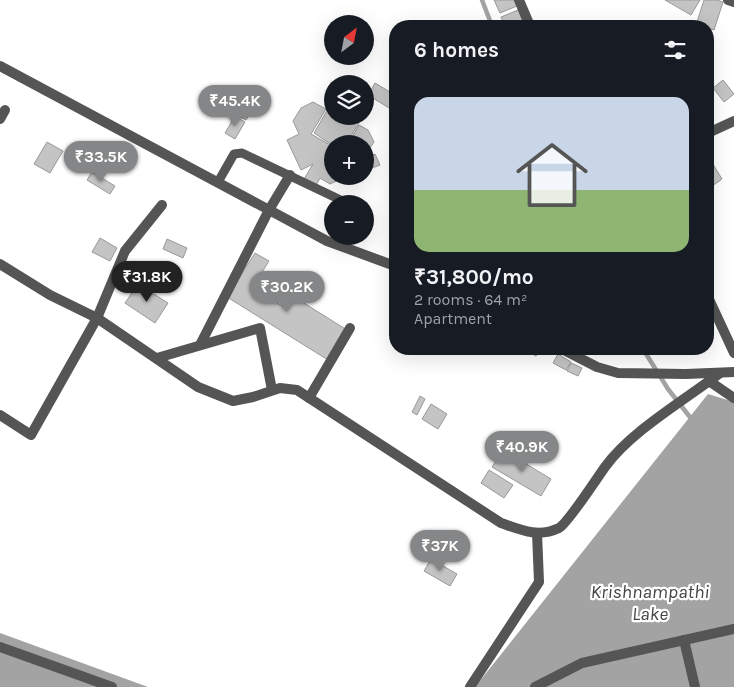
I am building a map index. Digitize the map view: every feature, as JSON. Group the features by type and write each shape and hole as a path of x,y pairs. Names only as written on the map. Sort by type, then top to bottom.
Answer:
{"street":[{"path":"519,0 527,20"},
{"path":"728,0 734,2"},
{"path":"0,66 327,242 389,264"},
{"path":"714,130 734,121"},
{"path":"200,345 269,210 290,175"},
{"path":"0,415 31,435 97,318 125,251 162,205"},
{"path":"0,264 50,295 97,318 198,388 233,400 253,397 280,388 296,390 501,523 530,533 549,532 562,526 611,460 646,427 720,373"},
{"path":"714,310 734,354"},
{"path":"157,358 260,328 272,390"},
{"path":"309,398 350,328"},
{"path":"574,355 597,367 618,373 686,374 734,372"},
{"path":"709,381 734,398"},
{"path":"470,687 539,582 537,533"},
{"path":"535,687 582,663 734,629"},
{"path":"684,640 695,687"},
{"path":"0,647 112,687"}],"lane":[{"path":"218,182 231,157 237,152 242,152 331,195"}],"water":[{"name":"Krishnampathi Lake","path":"708,394 734,402 734,687 475,687"},
{"path":"0,633 148,687 0,687"}],"building":[{"path":"494,0 515,0 517,6 500,13"},
{"path":"665,0 700,0 691,15"},
{"path":"704,0 723,2 714,30 714,20 698,20"},
{"path":"518,10 523,20 502,20 501,17"},
{"path":"723,80 734,94 724,102 714,87"},
{"path":"375,83 389,91 389,108 374,99"},
{"path":"243,92 257,101 246,120 231,112"},
{"path":"313,102 324,108 324,112 311,134 324,141 324,180 320,178 313,191 301,184 313,164 301,170 287,140 299,134 293,121 301,108"},
{"path":"235,116 245,122 235,139 225,133"},
{"path":"324,116 324,125 358,125 351,135 324,135 324,140 314,133"},
{"path":"359,125 368,130 370,135 353,135"},
{"path":"47,142 63,151 50,173 34,164"},
{"path":"374,154 380,165 374,167"},
{"path":"714,166 722,179 714,185"},
{"path":"92,172 115,186 110,194 87,180"},
{"path":"100,238 117,248 110,261 92,252"},
{"path":"167,239 187,248 183,258 163,249"},
{"path":"255,253 269,261 252,288 284,307 291,295 347,330 328,360 227,297"},
{"path":"138,284 168,303 155,323 125,303"},
{"path":"557,355 571,362 566,370 553,363"},
{"path":"571,363 582,368 578,376 567,371"},
{"path":"420,396 425,399 417,415 412,412"},
{"path":"431,404 447,414 438,429 422,419"},
{"path":"503,450 551,479 541,496 492,467"},
{"path":"489,470 513,485 504,498 481,483"},
{"path":"431,559 457,574 450,586 424,571"}],"waterway":[{"path":"482,0 490,20"},
{"path":"647,355 668,389 693,421"}]}
